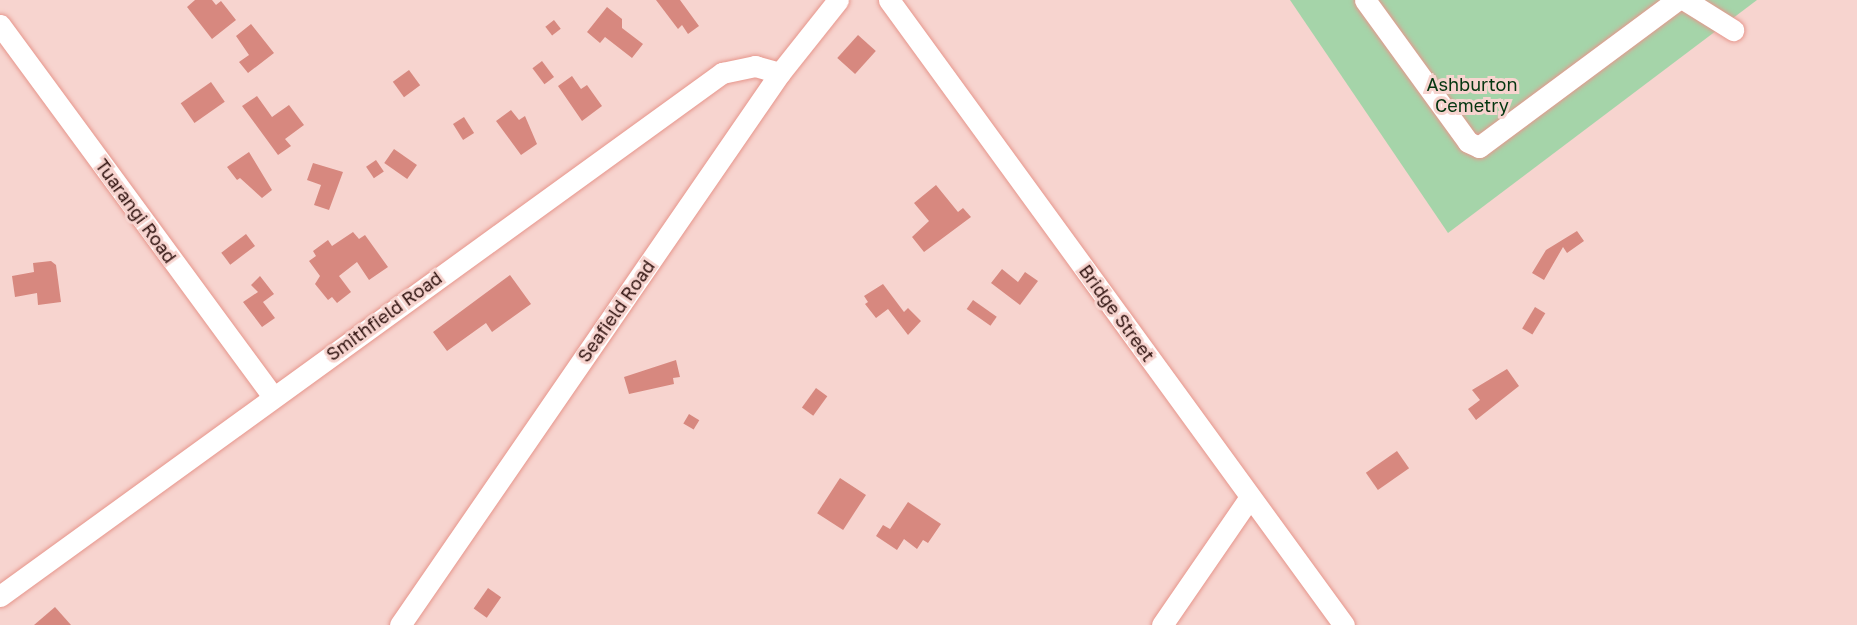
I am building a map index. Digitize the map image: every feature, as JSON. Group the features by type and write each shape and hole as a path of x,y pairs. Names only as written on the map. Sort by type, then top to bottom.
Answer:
{"street":[{"name":"Seafield Road","path":"400,625 780,73 838,0"},
{"name":"Bridge Street","path":"889,0 1344,625"},
{"path":"1365,0 1468,142 1479,147 1677,0"},
{"path":"1685,0 1733,30"},
{"name":"Tuarangi Road","path":"0,25 273,397"},
{"name":"Smithfield Road","path":"0,596 722,73 755,66 780,73"},
{"path":"1162,625 1251,497"}],"green space":[{"name":"Ashburton Cemetry","path":"1290,0 1757,0 1448,233"}],"building":[{"path":"195,0 212,0 216,5 221,1 236,20 212,39 187,7"},
{"path":"656,0 680,0 699,26 688,34 682,25 678,29"},
{"path":"607,7 622,19 622,28 643,44 632,58 605,37 600,43 587,32"},
{"path":"554,20 561,29 552,35 545,27"},
{"path":"251,24 274,53 248,73 239,62 249,55 236,36"},
{"path":"858,35 876,51 855,74 837,58"},
{"path":"542,61 554,77 544,84 532,68"},
{"path":"409,70 420,85 404,97 393,82"},
{"path":"572,76 581,89 587,85 602,106 582,121 558,86"},
{"path":"211,82 225,102 194,123 181,103"},
{"path":"257,96 272,117 289,105 304,125 285,139 291,146 278,155 242,106"},
{"path":"511,110 519,120 525,116 537,144 521,155 496,121"},
{"path":"464,117 474,133 463,140 453,124"},
{"path":"394,149 417,165 407,179 384,163"},
{"path":"249,152 272,190 262,198 240,178 237,180 227,167"},
{"path":"376,160 384,172 374,178 366,167"},
{"path":"313,163 343,172 329,210 314,205 321,185 307,180"},
{"path":"936,185 958,212 963,208 971,217 924,252 912,237 929,221 914,203"},
{"path":"1577,231 1584,241 1567,253 1563,247 1544,280 1532,273 1546,250"},
{"path":"353,232 359,239 365,235 388,267 369,280 357,262 339,276 351,292 337,303 332,297 328,300 315,284 320,276 309,261 316,256 313,251 328,240 332,246"},
{"path":"246,234 255,246 230,265 221,253"},
{"path":"51,261 56,265 61,302 38,305 37,293 15,297 12,276 34,272 33,263"},
{"path":"1002,269 1018,282 1025,272 1038,281 1020,305 991,283"},
{"path":"510,275 531,304 492,332 486,323 447,351 433,332"},
{"path":"260,276 274,294 263,302 275,318 262,327 243,302 258,292 251,285"},
{"path":"883,284 904,312 908,308 921,321 908,335 888,309 876,318 865,304 868,302 864,296"},
{"path":"973,300 997,317 990,326 967,309"},
{"path":"1535,307 1545,313 1532,335 1522,328"},
{"path":"676,360 680,377 673,378 674,384 629,394 624,377"},
{"path":"1507,369 1519,386 1476,420 1468,409 1480,400 1472,390"},
{"path":"816,388 827,396 813,416 802,407"},
{"path":"689,414 699,420 694,430 683,423"},
{"path":"1397,451 1409,468 1378,490 1366,473"},
{"path":"840,478 866,495 843,530 817,513"},
{"path":"908,502 941,524 928,543 923,540 917,549 904,539 897,550 876,536 883,525 890,529"},
{"path":"488,588 501,597 487,618 474,608"},
{"path":"55,607 71,625 34,625"}]}
